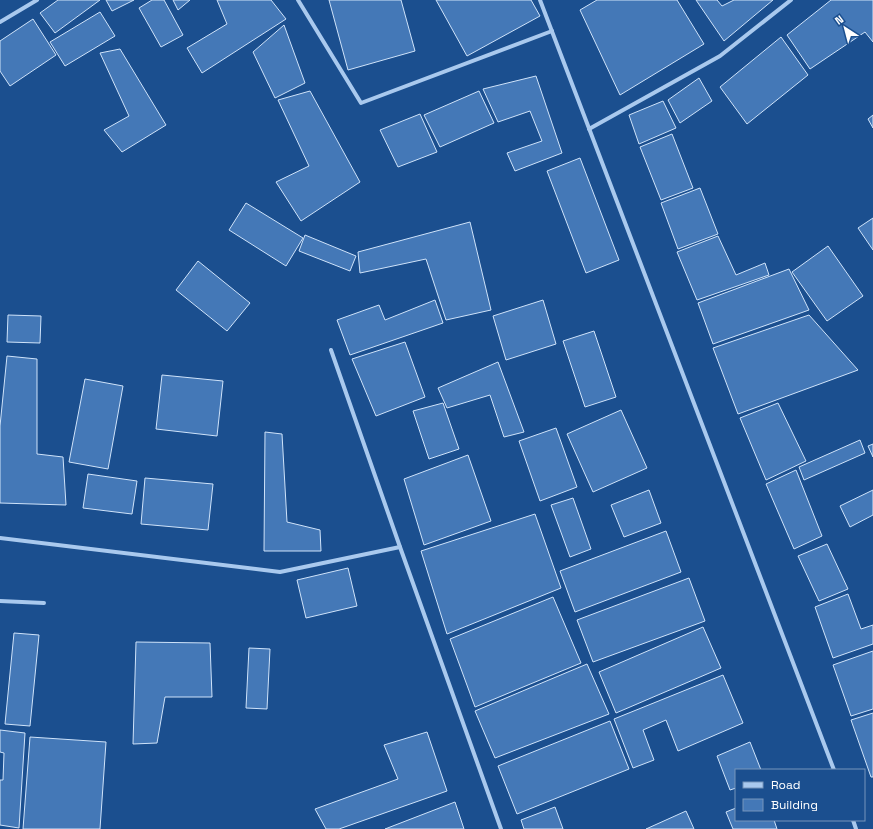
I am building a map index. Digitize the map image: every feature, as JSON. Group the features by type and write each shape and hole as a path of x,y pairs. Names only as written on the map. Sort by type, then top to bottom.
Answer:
{"street":[{"path":"0,22 38,0"},
{"path":"298,0 361,103 552,31"},
{"path":"540,0 834,769"},
{"path":"589,129 720,56 791,0"},
{"path":"331,350 400,547 502,829"},
{"path":"0,538 280,572 400,547"},
{"path":"0,601 44,603"}],"building":[{"path":"58,0 100,0 55,33 40,13"},
{"path":"106,0 134,0 112,11"},
{"path":"152,0 164,0 183,35 161,47 139,8"},
{"path":"173,0 190,0 178,10"},
{"path":"217,0 271,0 286,19 202,73 187,48 227,24"},
{"path":"329,0 401,0 415,51 348,70"},
{"path":"436,0 531,0 540,16 467,56"},
{"path":"597,0 677,0 704,44 620,95 580,10"},
{"path":"696,0 717,0 722,6 734,0 773,0 724,41"},
{"path":"831,0 873,0 873,42 865,32 810,69 787,35"},
{"path":"100,12 115,36 65,66 50,42"},
{"path":"33,19 56,55 10,86 0,71 0,41"},
{"path":"284,25 305,83 275,98 253,52"},
{"path":"781,37 808,75 747,124 720,87"},
{"path":"120,49 166,125 122,152 104,130 129,116 100,53"},
{"path":"536,76 562,153 515,171 507,153 542,141 530,111 498,122 483,89"},
{"path":"699,78 712,101 680,123 668,100"},
{"path":"310,91 360,182 301,221 276,182 309,166 278,100"},
{"path":"479,91 494,123 440,147 424,115"},
{"path":"663,101 676,128 639,144 629,115"},
{"path":"420,114 437,152 398,167 380,130"},
{"path":"873,115 873,128 868,119"},
{"path":"672,134 693,188 661,200 640,147"},
{"path":"580,158 619,260 586,273 547,171"},
{"path":"700,188 718,234 678,249 661,203"},
{"path":"246,203 303,238 286,266 229,230"},
{"path":"873,218 873,250 858,228"},
{"path":"470,222 491,310 446,320 426,259 360,273 358,252"},
{"path":"305,235 356,256 350,271 299,251"},
{"path":"718,236 736,275 765,263 769,275 697,300 677,252"},
{"path":"828,246 863,296 827,321 792,272"},
{"path":"198,261 250,303 227,331 176,290"},
{"path":"789,269 809,310 713,344 698,303"},
{"path":"435,300 443,323 350,355 337,320 379,305 385,320"},
{"path":"543,300 556,344 506,360 493,316"},
{"path":"8,315 41,316 40,343 7,342"},
{"path":"809,315 858,370 738,414 713,348"},
{"path":"594,331 616,397 585,407 563,341"},
{"path":"405,342 425,397 376,416 352,359"},
{"path":"7,356 37,359 37,454 63,457 66,505 0,503 0,426"},
{"path":"498,362 524,432 504,437 490,395 447,408 438,388"},
{"path":"162,375 223,381 217,436 156,429"},
{"path":"85,379 123,386 108,469 69,462"},
{"path":"443,403 459,449 429,459 413,411"},
{"path":"778,403 806,461 766,480 740,418"},
{"path":"621,410 647,468 593,492 567,434"},
{"path":"556,428 577,487 540,501 519,441"},
{"path":"265,432 282,434 287,522 320,530 321,551 264,551"},
{"path":"860,440 865,453 804,480 799,467"},
{"path":"873,444 873,457 868,446"},
{"path":"468,455 491,521 424,545 404,479"},
{"path":"796,470 822,536 794,549 766,484"},
{"path":"88,474 137,481 132,514 83,508"},
{"path":"145,478 213,484 208,530 141,524"},
{"path":"649,490 661,523 624,537 611,505"},
{"path":"873,490 873,515 850,527 840,506"},
{"path":"573,498 591,549 570,557 551,505"},
{"path":"535,514 561,588 447,634 421,551"},
{"path":"666,531 681,572 575,612 560,571"},
{"path":"827,544 848,589 819,601 798,556"},
{"path":"348,568 357,606 306,618 297,580"},
{"path":"689,578 705,621 593,662 577,620"},
{"path":"848,594 861,629 873,625 873,644 833,658 815,607"},
{"path":"553,597 581,663 475,707 450,639"},
{"path":"703,627 721,668 616,713 599,672"},
{"path":"14,633 39,635 30,726 5,724"},
{"path":"136,642 210,643 212,697 165,697 157,743 133,744"},
{"path":"249,648 270,649 267,709 246,708"},
{"path":"873,651 873,709 851,716 833,665"},
{"path":"587,664 609,714 495,758 475,711"},
{"path":"723,675 743,723 678,751 666,720 643,730 654,760 633,768 614,719"},
{"path":"873,713 873,777 871,777 851,720"},
{"path":"610,721 629,769 517,814 498,766"},
{"path":"0,730 25,733 19,828 0,825 0,780 3,780 4,753 0,752"},
{"path":"427,732 447,791 339,829 326,829 315,809 398,779 384,745"},
{"path":"30,737 106,742 100,829 23,829"},
{"path":"750,742 761,769 735,769 735,788 730,790 717,756"},
{"path":"455,802 464,829 385,829"},
{"path":"555,807 563,829 524,829 521,820"},
{"path":"735,808 735,821 774,821 777,829 733,829 726,812"},
{"path":"686,811 694,829 646,829"}]}
